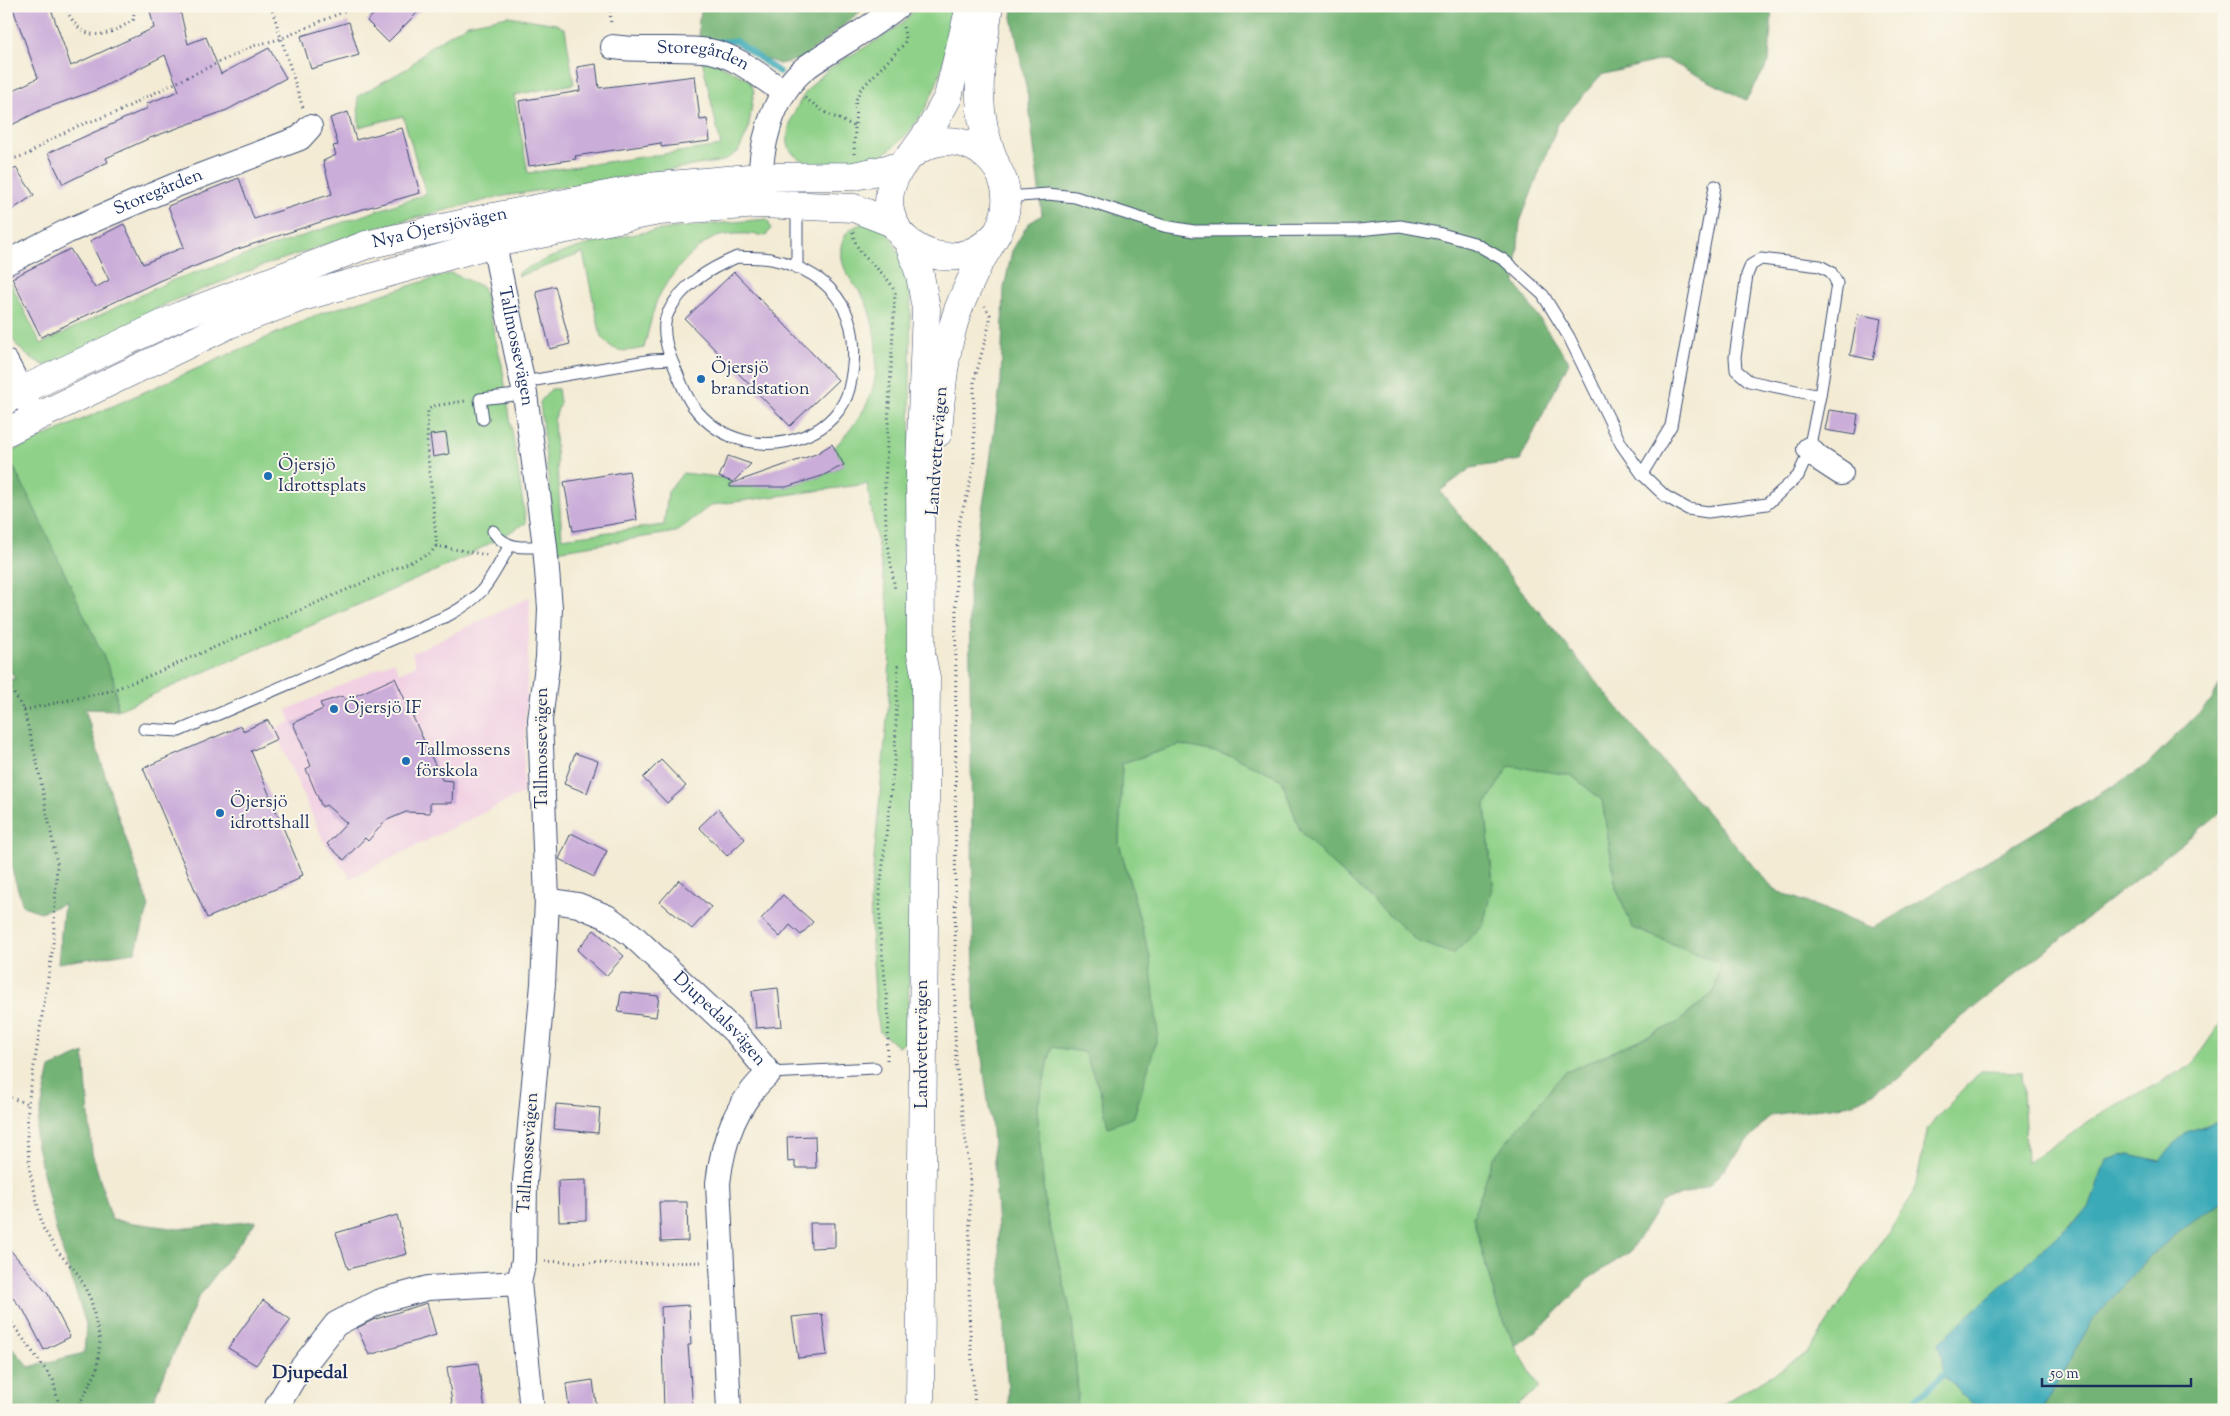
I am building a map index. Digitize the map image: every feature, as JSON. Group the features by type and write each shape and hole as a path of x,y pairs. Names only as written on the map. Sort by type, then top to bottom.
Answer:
{"street":[{"name":"Landvettervägen","path":"926,678 921,654 920,459 922,373 926,330 923,290 891,209 890,194 894,180 931,128 948,98 970,6"},
{"name":"Landvettervägen","path":"920,1410 926,678 931,654 934,490 939,415 950,335 965,295 1004,216 1006,197 1003,181 988,147 980,114 979,81 990,6"},
{"path":"760,204 760,177 773,114 786,89 807,67 877,23 897,7"},
{"name":"Storegården","path":"613,47 637,51 711,52 740,63 786,89"},
{"name":"Storegården","path":"6,263 68,232 176,185 300,138 310,128"},
{"name":"Landvettervägen","path":"907,160 932,144 953,142 974,147 996,166"},
{"name":"Nya Öjersjövägen","path":"6,432 230,324 491,231 648,187 760,177 854,176 907,160"},
{"name":"Nya Öjersjövägen","path":"13,395 182,315 366,245 659,212 760,204 797,204 854,208 901,232"},
{"name":"Tallmossevägen","path":"491,231 525,388 545,546 550,635 540,720 547,900 543,984 525,1180 524,1260 519,1283 532,1410"},
{"path":"901,232 934,256 953,258 982,248 996,234"},
{"path":"6,362 13,395 34,417"},
{"path":"1809,449 1818,458 1841,473"},
{"name":"Djupedalsvägen","path":"547,900 578,906 607,917 632,935 737,1034 769,1073 755,1086 738,1111 722,1150 718,1183 730,1410"},
{"path":"275,1410 293,1378 336,1324 380,1301 428,1288 519,1283"}],"lane":[{"path":"1642,474 1671,426 1715,186"},
{"path":"1006,197 1048,194 1075,197 1164,226 1194,231 1348,230 1400,226 1438,233 1474,243 1504,260 1543,295 1569,337 1621,444 1642,474 1665,496 1688,509 1708,512 1768,508 1798,476 1809,449 1820,396 1836,283 1831,272 1820,266 1761,259 1751,265 1746,275 1735,358 1736,370 1749,380 1820,396"},
{"path":"797,204 797,268"},
{"path":"737,257 770,259 797,268 818,278 835,293 846,311 852,332 855,355 846,400 832,418 814,432 793,441 770,445 747,442 726,435 707,422 692,404 670,359 664,329 667,314 692,282 711,268 737,257"},
{"path":"483,420 478,394 525,388 652,360 670,359"},
{"path":"493,531 498,539 510,545 522,548 545,546"},
{"path":"144,729 179,731 450,614 472,602 483,591 510,545"},
{"path":"769,1073 875,1068"}],"path":[{"path":"65,6 80,30 94,35 115,32 133,20 135,6"},
{"path":"271,6 310,128"},
{"path":"6,161 29,154 46,142 78,126 120,112 144,98 253,46 280,39 357,6"},
{"path":"854,155 856,100 860,90 900,50 906,39 897,7"},
{"path":"786,89 826,113 854,126"},
{"path":"853,224 853,235 858,250 864,258 887,277 895,293 885,482 886,530 895,597"},
{"path":"895,293 923,290"},
{"path":"965,295 984,305 988,310 990,322 974,382 974,460 968,493 959,522 956,568 955,1033 956,1063 970,1175 970,1315 975,1410"},
{"path":"24,710 110,691 144,678 431,553 436,546 427,448 428,410 432,406 478,394"},
{"path":"436,546 502,559"},
{"path":"875,1068 885,1066 888,1060 889,1041 880,932 880,890 896,754 898,659"},
{"path":"6,681 24,710 38,767 57,863 54,947 28,1104 27,1138 30,1172 43,1228 58,1252 78,1274 91,1300 100,1341 96,1371 76,1410"},
{"path":"6,1096 28,1104"},
{"path":"524,1260 621,1264 722,1261"},
{"path":"6,1314 53,1380 60,1410"}],"shaded area":[{"name":"Tallmossens förskola","path":"530,597 523,793 351,878 323,840 274,729 291,722 287,710 394,661 399,673 416,665 412,653"}],"green space":[{"path":"703,6 867,6 802,59 779,64 764,58 736,41 700,42 698,23"},
{"path":"917,6 958,6 939,76 915,125 888,151 870,161 833,167 808,163 798,158 791,151 788,135 790,123 797,107 809,89 823,74 839,62 889,33 904,21"},
{"path":"1013,6 1772,6 1769,62 1746,100 1665,59 1601,75 1558,124 1520,222 1515,283 1569,362 1520,460 1471,468 1440,491 1640,735 1774,890 1874,928 2143,768 2212,700 2224,675 2224,810 1953,1024 1898,1079 1852,1104 1771,1115 1710,1185 1661,1202 1630,1252 1591,1277 1547,1322 1515,1346 1496,1302 1473,1217 1493,1158 1564,1073 1677,1023 1714,992 1720,963 1633,928 1616,888 1602,800 1571,775 1509,766 1485,805 1493,883 1483,926 1453,954 1417,941 1327,859 1300,830 1282,780 1230,755 1180,745 1122,763 1119,843 1150,957 1158,1034 1134,1117 1108,1127 1100,1091 1084,1052 1052,1047 1037,1109 1045,1206 1072,1318 1078,1392 1077,1410 1009,1410 992,1130 974,1000 969,587 989,469 1001,380 1004,288 1012,251 1028,224 1042,215 1028,97 1012,17"},
{"path":"508,16 556,24 565,29 574,84 514,95 528,173 721,146 701,55 749,80 754,91 748,131 738,152 723,161 498,197 379,227 262,266 168,303 64,359 46,366 31,358 13,340 7,317 6,274 41,344 170,281 426,194 403,116 359,127 358,96 408,68 431,46 468,24"},
{"path":"767,219 771,228 766,236 737,234 716,237 694,251 673,275 657,300 644,348 625,351 615,349 601,336 583,253 519,276 518,273 547,259 577,248 639,233"},
{"path":"866,222 887,230 911,276 910,384 915,791 907,1043 897,1046 880,1032 876,1010 873,962 870,901 889,699 890,615 867,484 711,505 676,532 556,551 540,402 551,389 558,389 560,402 554,421 562,538 664,525 668,492 683,473 719,477 739,484 786,487 822,476 844,465 834,448 850,430 862,412 868,402 875,381 875,338 870,315 864,300 847,273 842,257 844,237 849,230"},
{"name":"Öjersjö Idrottsplats","path":"451,273 483,287 502,365 526,523 458,561 118,710 113,677 7,453 322,313"},
{"path":"6,453 30,499 113,677 118,710 85,709 115,807 149,906 135,952 58,963 64,904 41,912 23,906 6,850 6,679 15,679 6,664"},
{"path":"1180,745 1230,754 1282,780 1300,830 1327,859 1417,941 1493,883 1485,805 1509,765 1571,775 1602,800 1616,888 1633,928 1720,963 1714,992 1677,1023 1564,1073 1473,1217 1496,1302 1515,1346 1540,1388 1517,1404 1526,1410 1077,1410 1078,1392 1072,1318 1045,1206 1037,1109 1052,1047 1084,1052 1100,1091 1108,1126 1150,957 1119,843 1122,763"},
{"path":"2224,1018 2224,1119 2184,1133 2160,1161 2129,1154 2106,1160 2089,1208 2069,1225 1963,1396 1982,1410 1713,1410 1807,1354 1914,1193 1928,1127 1981,1071 2022,1072 2027,1163 2098,1115 2191,1066"},
{"path":"84,1053 92,1153 112,1220 178,1229 256,1221 198,1298 152,1403 151,1410 6,1410 6,1340 29,1367 84,1353 86,1324 56,1230 35,1137 50,1068"},
{"path":"2224,1202 2224,1410 2042,1410 2094,1318 2151,1255 2195,1219"}],"water":[{"path":"2224,1119 2224,1202 2195,1219 2151,1255 2094,1318 2042,1410 1982,1410 1963,1396 1944,1374 1939,1342 2089,1208 2106,1160 2129,1154 2160,1161 2184,1133"}],"building":[{"path":"12,6 50,6 71,66 154,28 149,6 179,6 188,44 206,37 221,74 269,48 286,78 227,110 150,138 106,158 108,162 63,184 48,153 148,108 146,104 179,91 165,55 99,89 41,110 6,128 6,94 38,78"},
{"path":"381,6 424,6 388,42 367,21"},
{"path":"349,22 359,55 311,69 301,36"},
{"path":"596,64 599,88 695,76 700,120 707,119 710,141 661,147 661,143 575,156 576,159 529,166 519,101 580,91 577,67"},
{"path":"348,112 356,140 402,128 420,193 345,214 235,250 161,280 41,337 12,278 70,249 95,288 109,280 90,241 124,224 143,264 184,247 168,206 239,178 254,219 332,194 323,161 336,155 333,146 338,145 330,118"},
{"path":"16,168 34,195 6,214 6,174"},
{"path":"734,272 838,380 790,426 685,319"},
{"path":"555,286 570,344 550,349 536,291"},
{"path":"1858,314 1881,319 1873,360 1850,355"},
{"path":"1829,410 1858,414 1855,435 1825,430"},
{"path":"446,433 449,454 433,457 430,435"},
{"path":"832,444 844,465 822,476 786,487 730,487 730,484 816,454"},
{"path":"728,456 751,464 733,482 719,477"},
{"path":"629,471 637,520 573,531 564,482"},
{"path":"395,678 442,780 453,781 452,803 430,803 430,813 406,812 385,821 368,841 365,838 344,860 327,844 347,823 326,805 322,807 306,769 311,766 293,723 323,709 320,703 343,696 346,700"},
{"name":"Öjersjö idrottshall","path":"268,720 277,739 251,751 303,875 298,877 299,879 207,918 143,768 241,726 243,731"},
{"path":"575,753 598,761 587,793 564,784"},
{"path":"661,760 686,786 667,803 643,778"},
{"path":"718,809 745,839 727,856 699,827"},
{"path":"571,833 607,851 594,877 559,859"},
{"path":"679,880 711,907 692,929 660,902"},
{"path":"783,895 813,922 801,935 790,925 780,937 761,919"},
{"path":"594,930 624,956 606,976 577,950"},
{"path":"778,988 782,1026 756,1028 752,991"},
{"path":"621,992 659,996 656,1017 618,1012"},
{"path":"556,1104 600,1108 598,1133 554,1129"},
{"path":"815,1136 816,1168 795,1168 795,1161 788,1162 787,1137"},
{"path":"586,1180 586,1220 559,1221 558,1181"},
{"path":"659,1202 687,1202 688,1241 661,1242"},
{"path":"397,1215 407,1254 348,1269 336,1233"},
{"path":"810,1223 835,1223 835,1247 811,1248"},
{"path":"6,1245 48,1294 70,1337 44,1350 24,1311 6,1290"},
{"path":"263,1300 291,1320 256,1365 228,1348"},
{"path":"427,1303 436,1335 369,1355 357,1328 373,1320"},
{"path":"689,1305 691,1345 688,1345 693,1410 664,1410 661,1307"},
{"path":"822,1314 827,1355 798,1358 792,1317"},
{"path":"478,1363 485,1410 453,1410 447,1367"},
{"path":"593,1380 596,1404 569,1408 566,1384"}],"waterway":[{"path":"714,42 736,41 779,72"},
{"path":"1913,1410 1917,1398 1944,1374"}],"place":[{"name":"Öjersjö brandstation","path":"701,379"},
{"name":"Öjersjö Idrottsplats","path":"268,476"},
{"name":"Öjersjö IF","path":"334,709"},
{"name":"Tallmossens förskola","path":"406,761"},
{"name":"Öjersjö idrottshall","path":"220,813"}],"district":[{"name":"Djupedal","path":"310,1373"}]}
